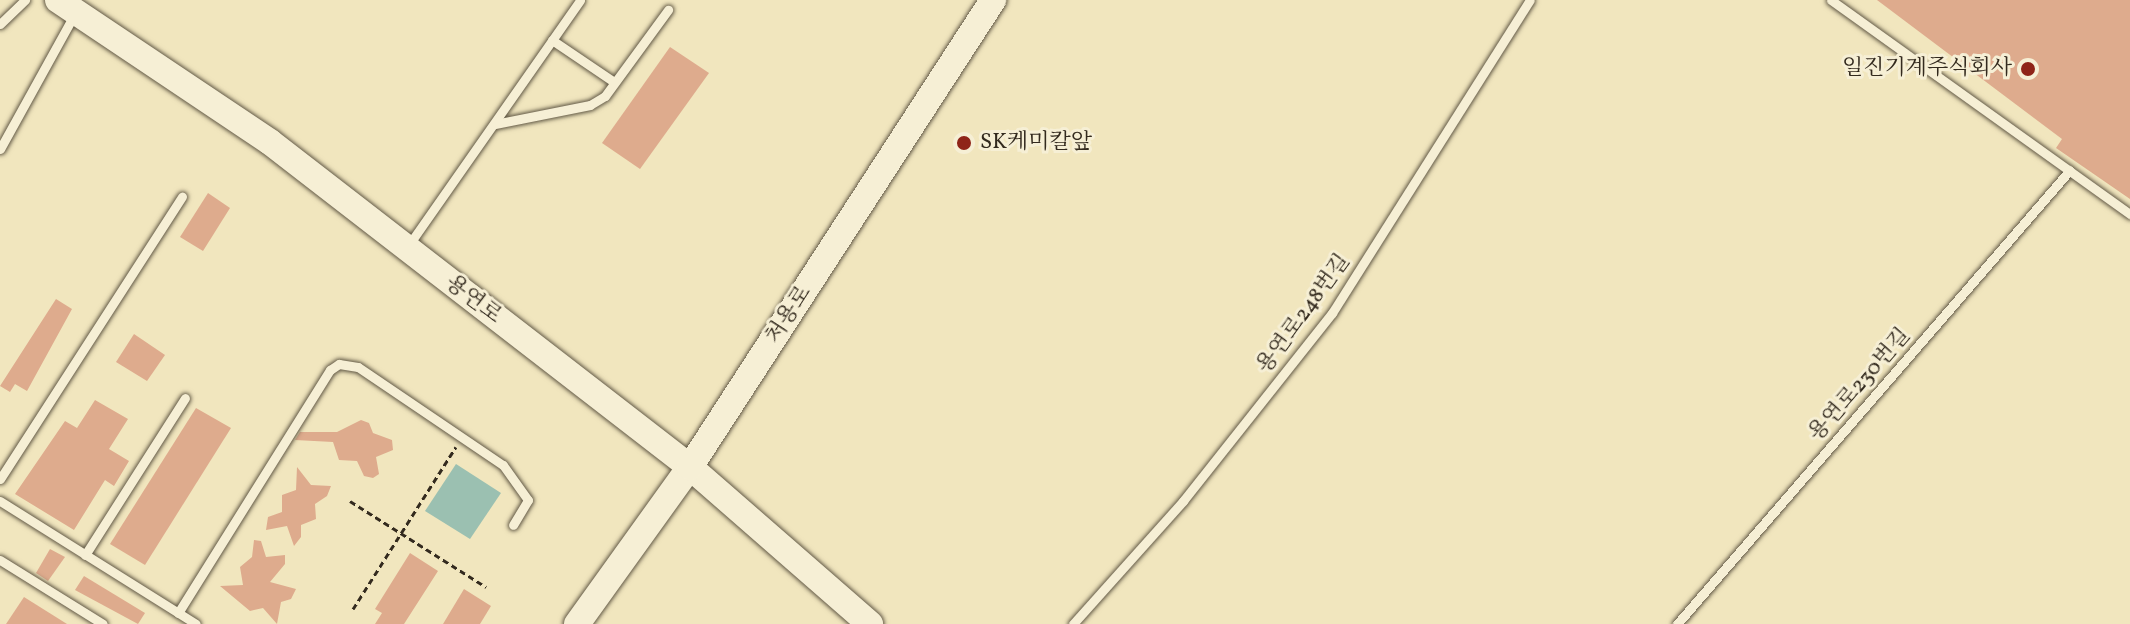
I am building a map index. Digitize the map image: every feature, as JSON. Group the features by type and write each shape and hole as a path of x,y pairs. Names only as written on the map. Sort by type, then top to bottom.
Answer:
{"street":[{"name":"처용로","path":"577,624 690,467 993,0"},
{"name":"용연로","path":"67,6 270,142 690,467 870,624"}],"lane":[{"path":"0,24 25,0"},
{"path":"406,249 580,0"},
{"name":"용연로248번길","path":"1073,624 1183,501 1332,313 1530,0"},
{"path":"1831,0 2130,214"},
{"path":"0,149 67,6"},
{"path":"492,126 507,118 590,105 614,82 668,10"},
{"path":"552,40 614,82"},
{"name":"용연로230번길","path":"1677,624 2070,170"},
{"path":"0,479 182,197"},
{"path":"181,618 330,370 339,364 358,367 503,465 527,493 526,506 513,525"},
{"path":"85,555 185,398"},
{"path":"0,501 181,618 196,624"},
{"path":"0,560 103,624"}],"path":[{"path":"353,609 463,437"},
{"path":"350,501 486,587"}],"shaded area":[{"path":"456,464 501,493 470,539 425,511"}],"building":[{"name":"일진기계주식회사","path":"1877,0 2130,0 2130,199 2056,148 2062,139"},
{"path":"670,47 709,73 640,169 602,143"},
{"path":"208,193 230,208 203,251 180,237"},
{"path":"56,299 72,309 27,391 15,384 10,392 0,386"},
{"path":"134,334 165,355 147,381 116,362"},
{"path":"95,400 128,419 109,449 129,461 114,486 105,480 74,530 15,494 65,421 77,428"},
{"path":"196,408 231,428 145,565 110,544"},
{"path":"361,420 369,423 373,433 392,440 393,450 376,457 379,474 373,478 364,476 357,461 339,460 333,442 295,440 300,432 337,432"},
{"path":"297,467 311,485 331,486 327,496 315,504 316,519 301,525 301,537 294,546 287,526 266,530 268,517 282,512 282,495 296,490"},
{"path":"254,540 261,541 266,557 285,555 285,564 270,582 296,589 291,599 281,602 277,624 263,608 250,611 220,586 243,585 240,567 252,557"},
{"path":"50,549 65,557 48,581 36,573"},
{"path":"410,553 438,571 404,624 375,624 382,613 375,609"},
{"path":"84,576 145,613 138,624 75,590"},
{"path":"464,589 491,606 480,624 443,624"},
{"path":"24,597 67,624 6,624"}],"place":[{"name":"일진기계주식회사","path":"2028,69"},
{"name":"SK케미칼앞","path":"964,143"}]}
